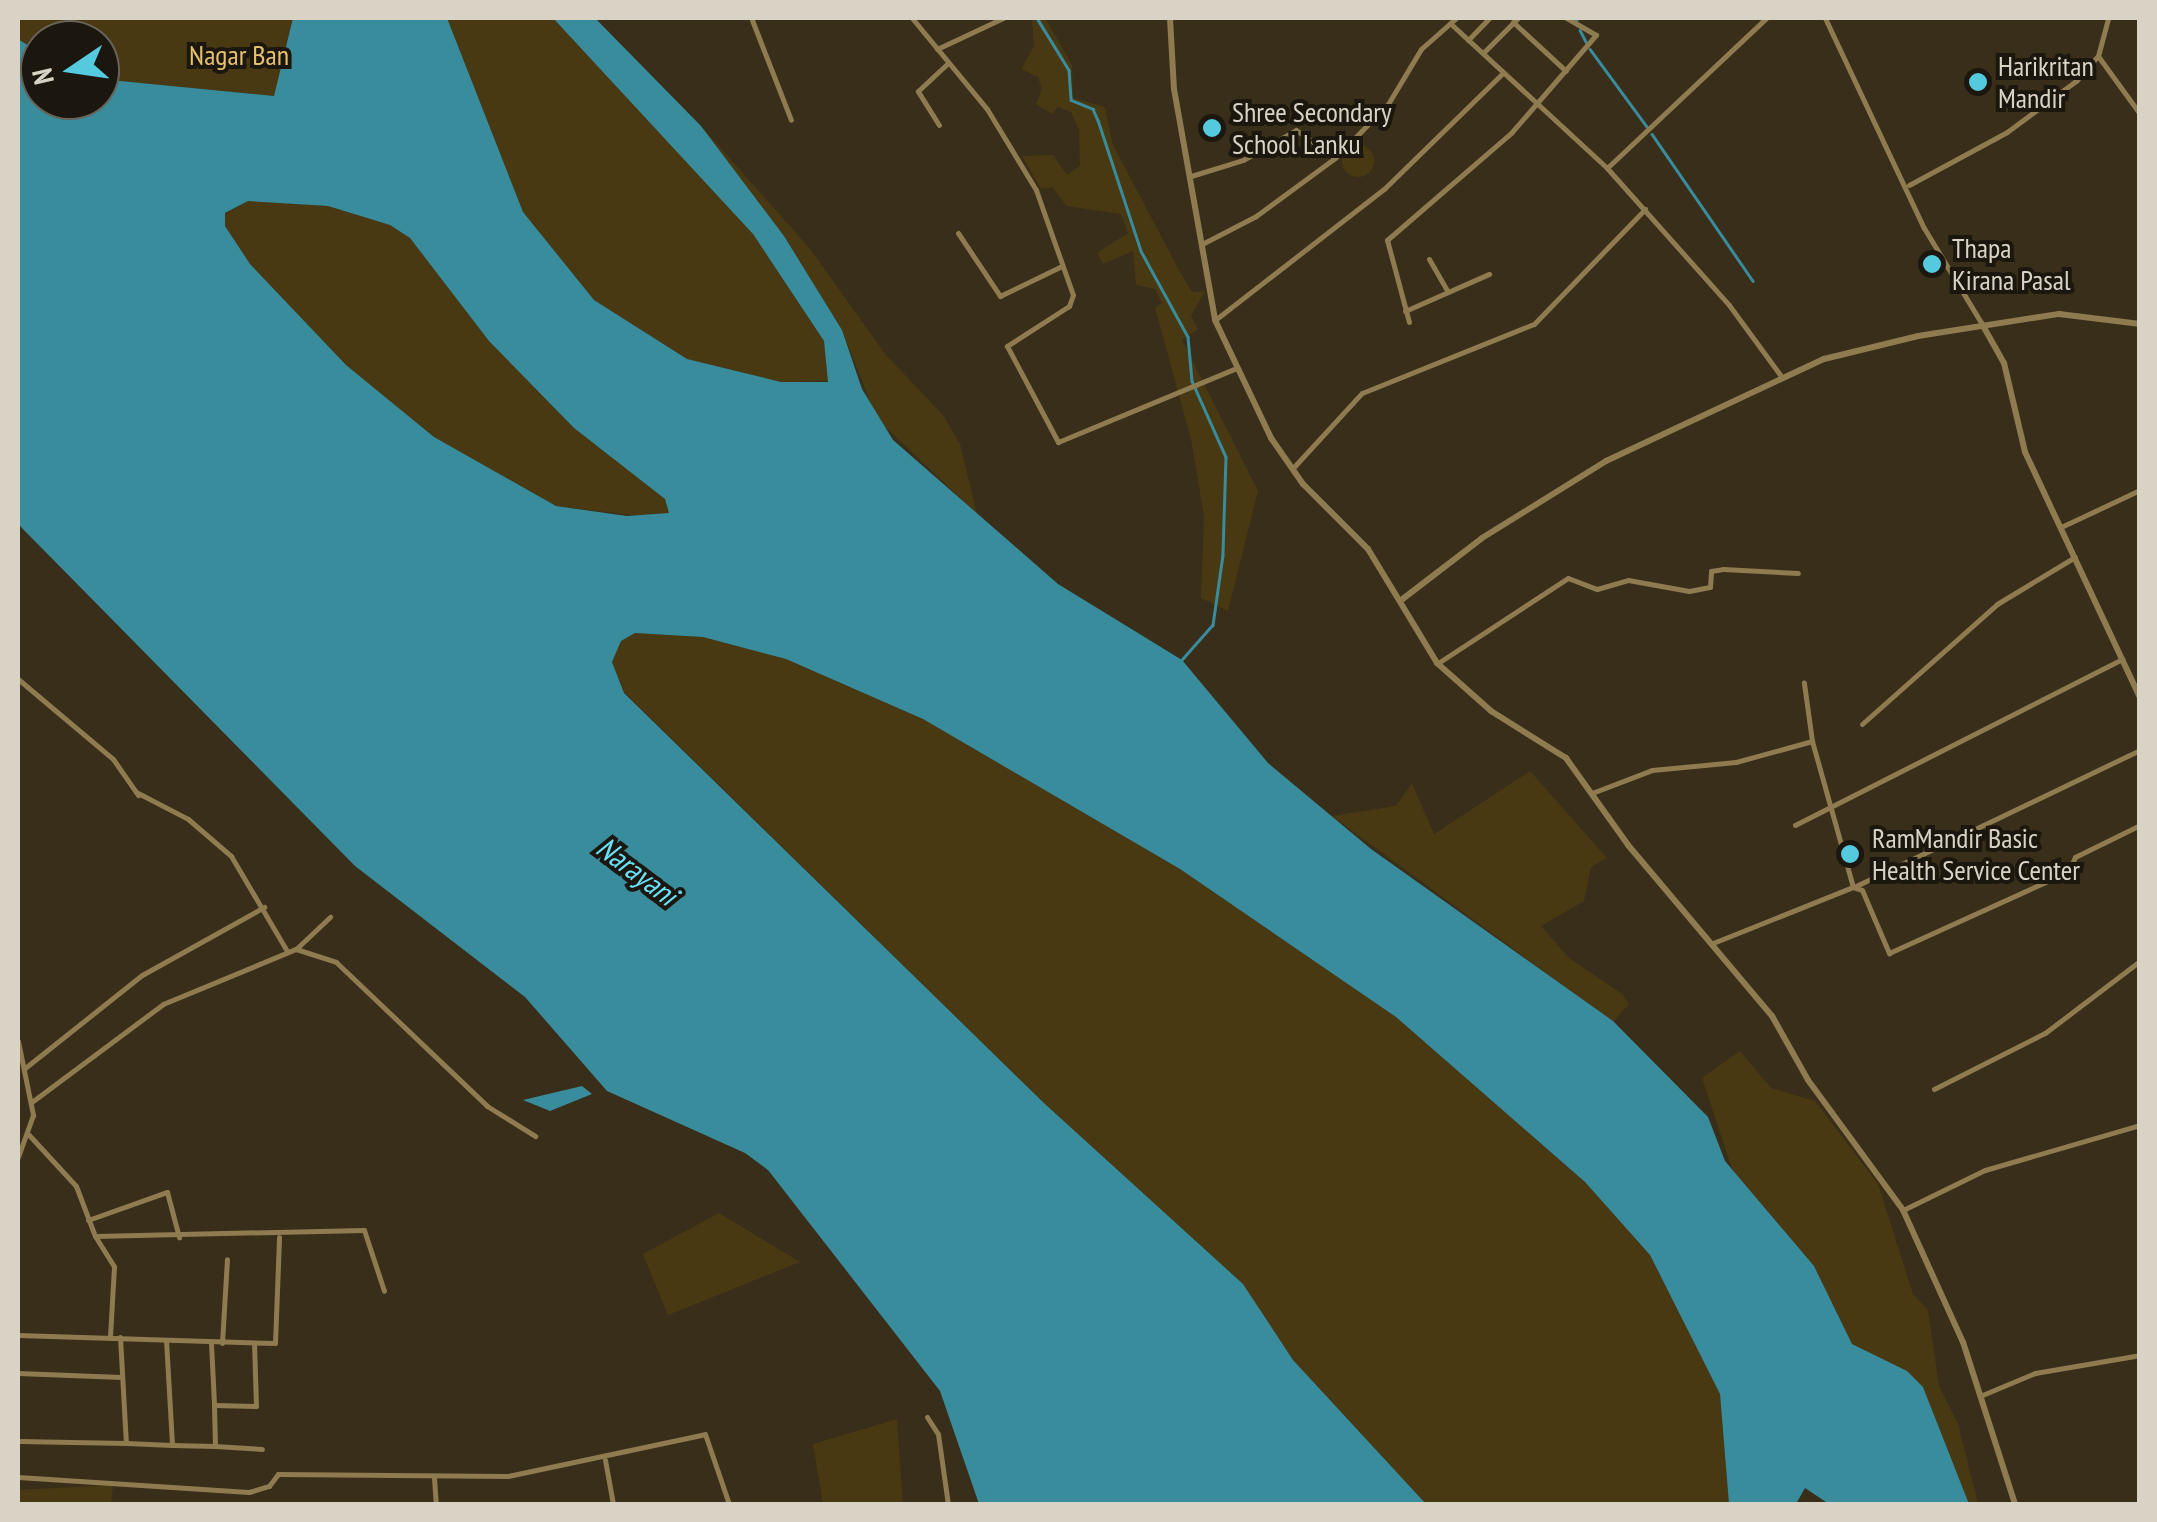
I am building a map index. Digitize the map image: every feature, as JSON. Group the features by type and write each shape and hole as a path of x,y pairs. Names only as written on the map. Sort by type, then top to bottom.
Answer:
{"street":[{"path":"754,18 791,120"},
{"path":"912,18 987,109 1036,190 1073,295 1069,306 1007,346 1058,442 1234,368"},
{"path":"937,50 1003,18"},
{"path":"1170,18 1174,88 1192,176 1200,245 1215,320 1234,368 1292,469 1368,550 1437,663 1491,711 1557,750 1772,1016 1808,1080 1903,1210 1980,1396 2014,1504"},
{"path":"1468,40 1489,18"},
{"path":"1409,322 1387,240 1539,103 1596,36 1567,18"},
{"path":"1606,168 1766,18"},
{"path":"1826,18 1858,98 1909,185 1924,228 2004,362 2026,452 2140,697"},
{"path":"1909,185 2047,105 2098,56 2108,18"},
{"path":"1483,53 1515,20 1566,71"},
{"path":"1200,245 1256,216 1335,158 1388,104 1421,49 1453,21 1468,40 1539,103 1645,209 1781,376"},
{"path":"2098,56 2140,114"},
{"path":"938,125 918,91 948,62"},
{"path":"1215,320 1384,189 1504,73"},
{"path":"1192,176 1243,160 1296,130 1335,158"},
{"path":"1292,469 1351,399 1534,324 1645,209"},
{"path":"958,233 1000,296 1060,267"},
{"path":"1429,259 1448,292"},
{"path":"1406,310 1489,274"},
{"path":"1400,601 1482,538 1606,461 1781,376 1868,346 1982,324 2059,314 2140,324"},
{"path":"2061,527 2140,490"},
{"path":"1862,724 1997,604 2075,557"},
{"path":"1437,663 1568,578 1597,589 1628,580 1689,591 1710,587 1711,571 1723,568 1798,572"},
{"path":"1795,825 2122,658"},
{"path":"18,679 113,759 138,795 188,819 231,856 288,952"},
{"path":"1804,683 1812,741 1853,887"},
{"path":"1592,793 1652,770 1736,762 1812,741"},
{"path":"1713,943 1853,887 2140,750"},
{"path":"1853,887 1862,890 1889,953 2048,881 2069,870 2075,857 2140,825"},
{"path":"25,1068 142,974 264,907"},
{"path":"32,1101 163,1004 296,949 330,917"},
{"path":"296,949 336,962 487,1106 535,1136"},
{"path":"1934,1089 2045,1033 2140,962"},
{"path":"18,1041 32,1101 29,1135 18,1157"},
{"path":"1903,1210 1986,1170 2140,1124"},
{"path":"29,1135 68,1175 95,1236 114,1267 110,1336"},
{"path":"88,1220 167,1192 179,1238"},
{"path":"95,1236 279,1237 364,1230 384,1291"},
{"path":"18,1334 275,1343 279,1237"},
{"path":"222,1343 227,1259"},
{"path":"120,1337 126,1443"},
{"path":"166,1340 172,1446"},
{"path":"210,1342 215,1446"},
{"path":"214,1405 256,1406 254,1343"},
{"path":"1980,1396 2035,1374 2140,1356"},
{"path":"18,1374 120,1377"},
{"path":"927,1417 938,1434 948,1504"},
{"path":"18,1477 249,1492 264,1489 278,1474 508,1476 604,1460 704,1434 729,1504"},
{"path":"18,1442 262,1450"},
{"path":"604,1460 613,1504"},
{"path":"434,1478 436,1504"}],"green space":[{"name":"Nagar Ban","path":"18,18 293,18 275,96 120,81 120,20 20,20 18,39"},
{"path":"447,18 553,18 568,31 753,234 824,341 829,381 781,382 687,359 594,300 523,212"},
{"path":"1032,18 1045,18 1072,65 1073,98 1105,107 1112,143 1180,272 1192,292 1205,291 1191,316 1198,329 1182,340 1258,491 1228,611 1201,598 1204,516 1191,439 1155,308 1162,303 1155,289 1136,285 1133,251 1103,264 1097,253 1128,233 1121,214 1067,206 1052,187 1041,189 1022,156 1053,155 1067,175 1080,166 1079,130 1071,112 1058,107 1052,114 1036,104 1042,90 1038,77 1021,69 1034,46"},
{"path":"701,126 811,250 886,355 943,415 960,444 977,514 877,419 842,330 784,236"},
{"path":"1358,145 1369,150 1374,161 1369,172 1358,177 1347,172 1342,161 1347,150"},
{"path":"248,201 328,206 390,225 410,238 489,341 574,428 665,499 669,513 656,518 556,506 434,437 346,365 250,264 225,226 225,214"},
{"path":"636,633 703,637 786,659 923,719 1180,869 1396,1017 1585,1182 1650,1255 1720,1394 1729,1504 1426,1504 1293,1360 1243,1284 1045,1104 624,692 612,662 621,641"},
{"path":"1530,771 1607,858 1591,867 1584,901 1541,926 1569,958 1622,994 1629,1004 1613,1022 1332,816 1396,806 1412,783 1434,834"},
{"path":"1740,1051 1771,1088 1815,1101 1878,1184 1913,1294 1928,1310 1939,1386 1958,1424 1978,1504 1969,1504 1923,1387 1852,1344 1814,1266 1732,1169 1702,1078"},
{"path":"719,1213 800,1262 668,1315 643,1254"},
{"path":"897,1419 903,1504 823,1504 813,1444"},
{"path":"113,1485 111,1504 18,1504 18,1490"}],"water":[{"name":"Narayani","path":"293,18 447,18 523,212 594,300 687,359 781,382 828,382 824,341 753,234 553,18 595,18 701,126 784,236 842,330 862,389 893,440 1058,584 1182,660 1268,763 1371,849 1613,1021 1708,1117 1725,1161 1814,1266 1852,1344 1907,1371 1923,1387 1969,1504 1829,1504 1805,1488 1796,1504 1729,1504 1720,1394 1650,1255 1585,1182 1396,1017 1180,869 923,719 786,659 703,637 635,633 621,641 612,662 624,693 1045,1104 1243,1284 1293,1360 1426,1504 979,1504 940,1391 768,1170 745,1153 607,1091 525,997 355,866 18,524 18,39 20,120 120,120 120,81 274,96","holes":["248,201 328,206 390,225 410,238 489,341 574,428 665,499 669,513 627,516 556,506 434,437 346,365 250,264 225,226 225,213"]},
{"path":"582,1086 592,1094 550,1111 523,1100"}],"waterway":[{"path":"1037,18 1069,70 1071,100 1093,109 1098,120 1141,251 1188,337 1192,381 1226,457 1223,555 1213,625 1182,660"},
{"path":"1580,30 1586,42"},
{"path":"1590,49 1648,128"},
{"path":"1652,134 1753,281"}],"place":[{"name":"Harikritan Mandir","path":"1978,82"},
{"name":"Shree Secondary School Lanku","path":"1212,128"},
{"name":"Thapa Kirana Pasal","path":"1932,264"},
{"name":"RamMandir Basic Health Service Center","path":"1850,854"}]}
